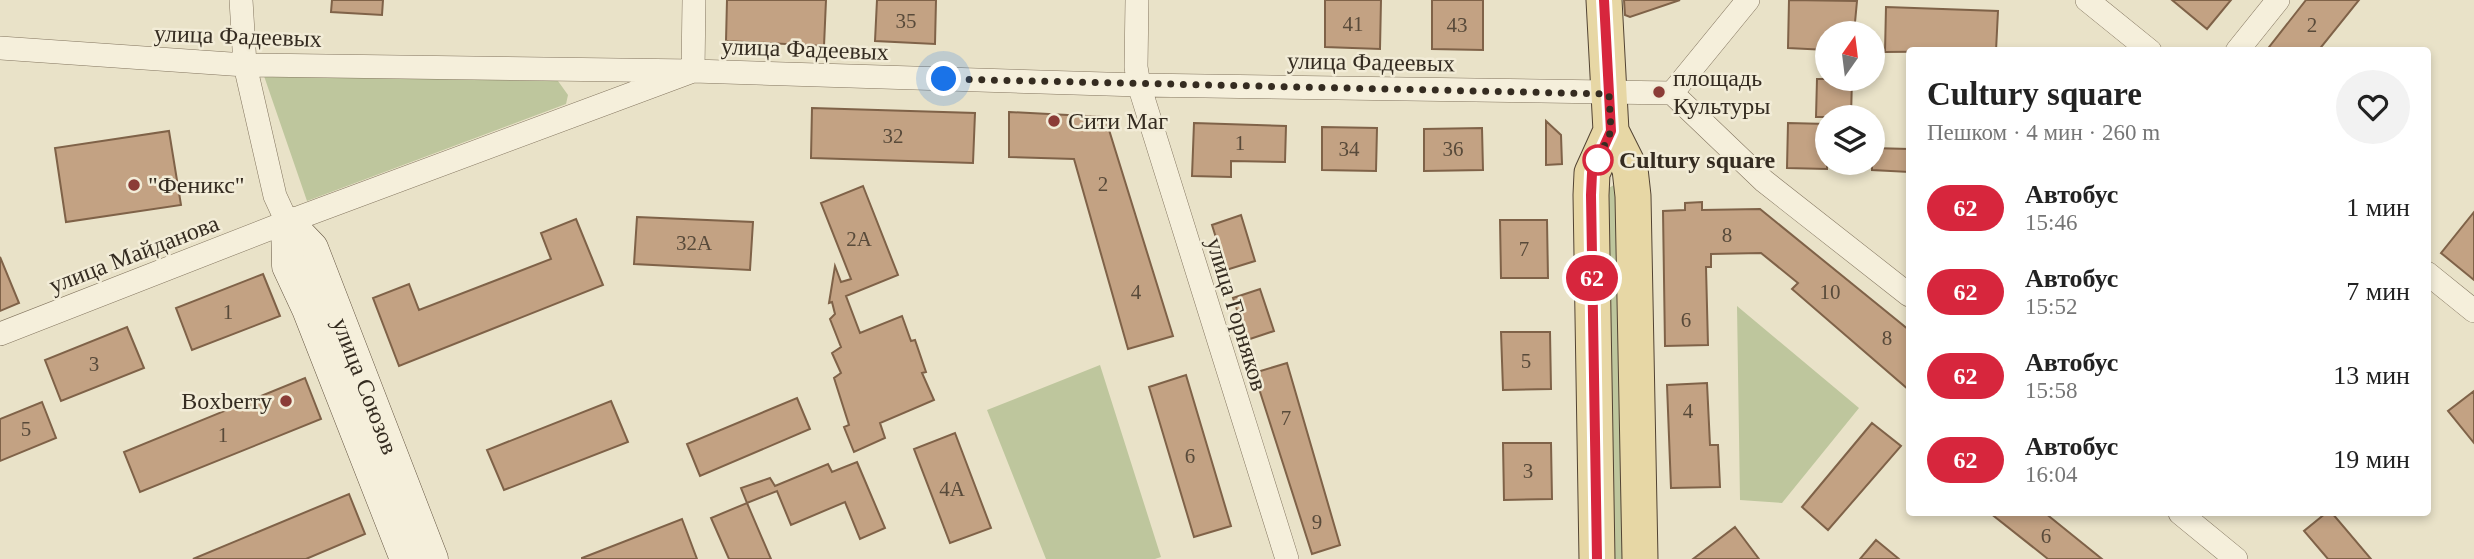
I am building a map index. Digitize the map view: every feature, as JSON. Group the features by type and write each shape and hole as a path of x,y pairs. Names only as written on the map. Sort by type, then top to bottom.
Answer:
{"main road":[{"path":"1604,0 1611,131 1630,169 1633,196 1640,559"},
{"path":"1597,559 1591,195 1592,173 1611,131"}],"street":[{"name":"улица Союзов","path":"241,0 245,65 275,196 287,222 312,248 432,559"},
{"path":"693,71 694,0"},
{"name":"улица Горняков","path":"1138,0 1136,67 1139,85 1287,559"},
{"path":"1672,93 1748,0"},
{"path":"2087,0 2145,47"},
{"path":"2240,47 2278,0"},
{"name":"улица Фадеевых","path":"0,48 245,65 693,71 1139,85 1609,94"},
{"name":"улица Майданова","path":"0,334 287,222 693,71"},
{"path":"1609,94 1672,93 1764,181 1906,293"},
{"name":"улица Союзов","path":"287,222 288,266 308,309 406,559"},
{"path":"2431,276 2474,311"},
{"path":"2184,516 2236,559"}],"green space":[{"path":"264,76 558,81 568,95 566,104 307,201"},
{"path":"1614,185 1623,188 1629,559 1612,559 1607,189"},
{"path":"1737,306 1859,408 1782,503 1740,500"},
{"path":"1100,365 1161,557 1155,559 1046,559 987,410"}],"building":[{"path":"332,0 383,0 382,15 331,12"},
{"path":"727,0 826,0 824,46 726,41"},
{"path":"877,0 936,0 935,44 875,41"},
{"path":"1325,0 1381,0 1380,49 1325,47"},
{"path":"1432,0 1483,0 1483,50 1432,49"},
{"path":"1624,0 1680,0 1630,17 1625,15"},
{"path":"1789,0 1857,1 1855,21 1815,21 1815,49 1788,48"},
{"path":"2172,0 2231,0 2207,29"},
{"path":"2306,0 2359,0 2321,47 2269,47"},
{"path":"1886,7 1998,11 1996,47 1906,47 1906,52 1885,52"},
{"path":"1817,91 1852,91 1851,105 1816,105"},
{"path":"812,108 975,113 973,163 811,158"},
{"path":"1009,112 1105,117 1173,336 1128,349 1074,159 1009,157"},
{"path":"1546,121 1561,135 1562,164 1546,165"},
{"path":"1194,123 1286,126 1285,162 1231,161 1231,177 1192,176"},
{"path":"1788,123 1815,124 1815,169 1787,168"},
{"path":"1322,127 1377,128 1376,171 1322,170"},
{"path":"1482,128 1483,170 1424,171 1424,129"},
{"path":"169,131 181,205 66,222 55,148"},
{"path":"1885,148 1906,149 1906,172 1885,171"},
{"path":"863,186 898,275 846,296 860,333 902,316 911,341 915,340 926,372 922,373 934,400 880,423 885,438 854,452 844,427 849,425 834,378 841,373 832,353 841,347 830,319 835,314 832,302 829,303 835,266 841,282 851,279 821,203"},
{"path":"1702,202 1702,210 1760,209 1906,328 1906,387 1792,289 1798,283 1761,253 1711,254 1711,267 1706,267 1708,345 1665,346 1663,211 1685,210 1685,203"},
{"path":"2474,212 2474,280 2441,253"},
{"path":"1241,215 1255,261 1226,270 1212,225"},
{"path":"637,217 753,222 750,270 634,264"},
{"path":"576,219 603,285 399,366 373,298 409,284 419,310 551,259 541,233"},
{"path":"1500,220 1547,220 1548,278 1501,278"},
{"path":"0,257 19,303 0,311"},
{"path":"263,274 280,316 192,350 176,308"},
{"path":"1260,289 1274,331 1247,340 1233,298"},
{"path":"127,327 144,368 61,401 45,360"},
{"path":"1501,332 1550,332 1551,389 1503,390"},
{"path":"1287,363 1340,545 1312,554 1254,373"},
{"path":"1186,375 1231,526 1194,537 1149,387"},
{"path":"305,378 321,419 140,492 124,452"},
{"path":"1707,383 1710,445 1718,445 1720,487 1671,488 1667,385"},
{"path":"2474,391 2474,443 2448,411"},
{"path":"797,398 810,429 700,476 687,444"},
{"path":"611,401 628,442 504,490 487,450"},
{"path":"42,402 56,438 0,461 0,419"},
{"path":"1872,423 1901,446 1828,530 1802,507"},
{"path":"955,433 991,528 950,543 914,449"},
{"path":"1503,443 1551,443 1552,499 1504,500"},
{"path":"857,462 885,528 860,539 845,502 791,525 777,491 747,503 741,488 770,478 775,486 828,464 832,472"},
{"path":"349,494 365,534 306,559 193,559"},
{"path":"747,503 771,559 729,559 711,518"},
{"path":"1994,516 2049,516 2102,559 2048,559"},
{"path":"2322,516 2335,516 2371,559 2328,559 2304,531"},
{"path":"682,519 697,559 582,559 582,558"},
{"path":"1735,527 1759,559 1693,559"},
{"path":"1876,540 1899,559 1860,559"}],"bus line":[{"name":"62","path":"1597,559 1591,195 1592,173 1611,131 1604,0"}],"place":[{"name":"площадь Культуры","path":"1659,92"},
{"name":"Сити Маг","path":"1054,121"},
{"name":"Cultury square","path":"1598,160"},
{"name":"\"Феникс\"","path":"134,185"},
{"name":"Boxberry","path":"286,401"}],"route":[{"path":"944,79 1609,94 1611,131 1598,160"}]}
